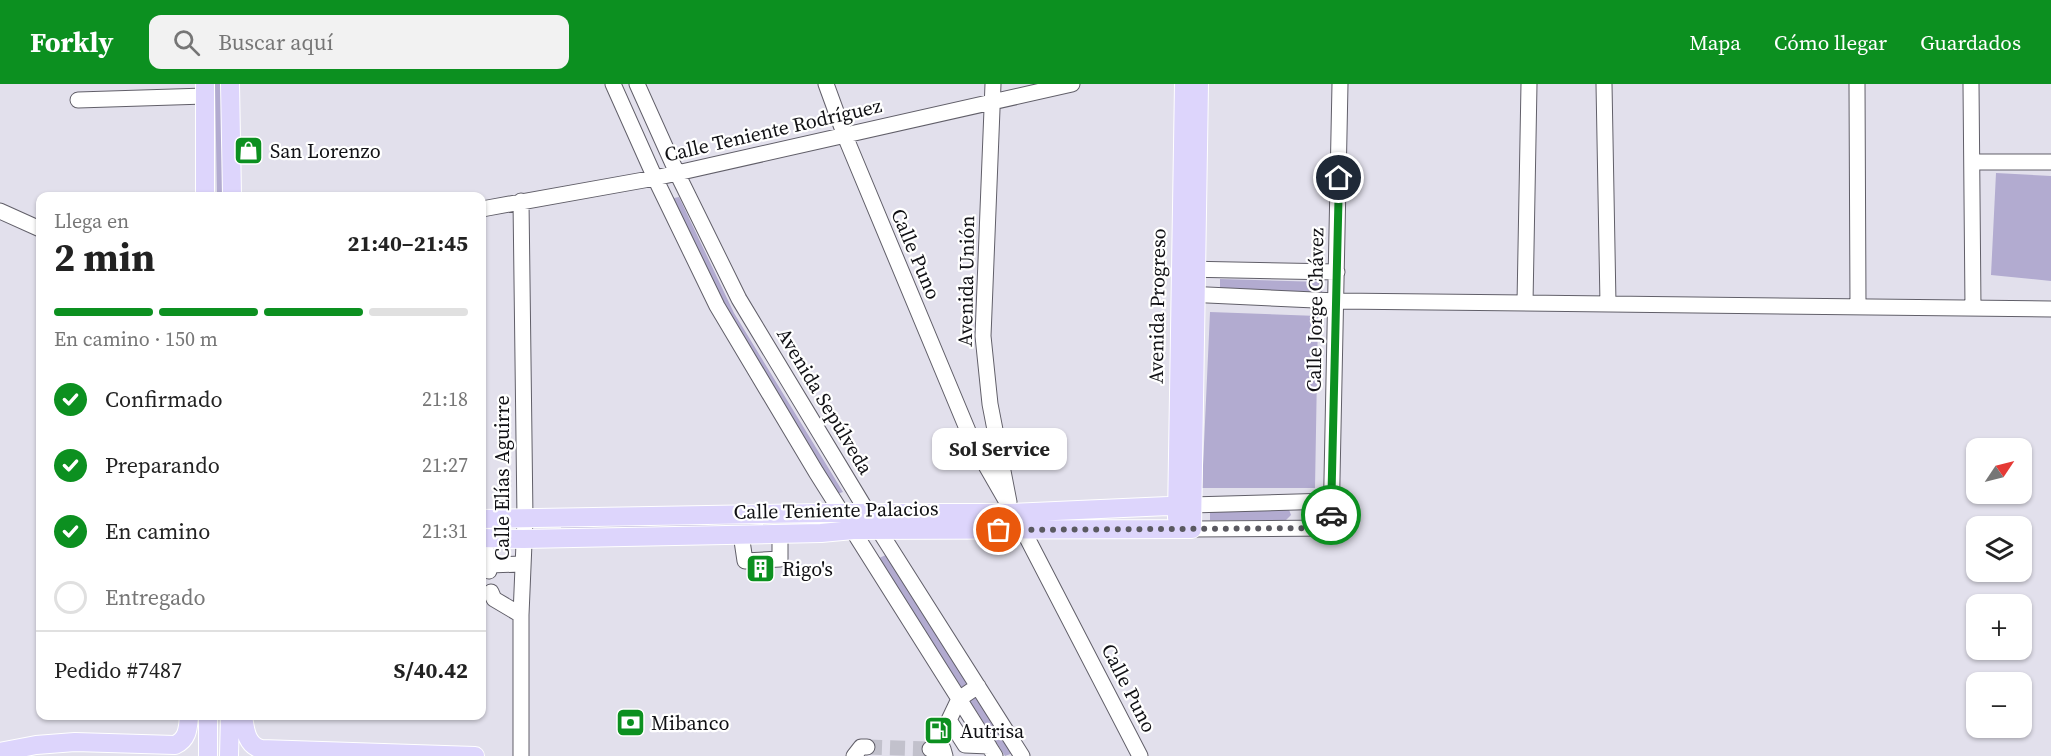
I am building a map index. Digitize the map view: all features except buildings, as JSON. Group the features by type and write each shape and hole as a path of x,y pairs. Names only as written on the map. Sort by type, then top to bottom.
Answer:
{"main road":[{"path":"230,84 232,192"},
{"name":"Avenida Progreso","path":"1184,84 1188,269 1184,529"},
{"name":"Avenida Progreso","path":"1188,269 1199,84"},
{"path":"205,90 205,192"},
{"name":"Calle Teniente Palacios","path":"486,519 842,513 1011,513 1184,506"},
{"name":"Calle Teniente Palacios","path":"486,538 780,534 853,530 1184,529"},
{"path":"0,752 36,745 75,742 176,745 183,741 187,734 189,720"},
{"path":"208,720 208,756"},
{"path":"229,756 230,720"},
{"path":"244,720 249,743 254,748 475,756"},
{"path":"0,752 31,756"}],"street":[{"path":"612,84 717,306 842,513 992,751"},
{"name":"Avenida Sepúlveda","path":"637,84 677,173 739,299 868,513 1022,756"},
{"name":"Calle Puno","path":"826,84 845,136 973,443 1011,513 1023,530 1140,756"},
{"name":"Avenida Unión","path":"993,84 983,336 990,404 1011,513"},
{"name":"Calle Teniente Rodríguez","path":"486,207 655,178 1072,84"},
{"name":"Calle Jorge Chávez","path":"1184,529 1331,528 1340,84"},
{"path":"1526,303 1529,84"},
{"path":"1604,84 1608,304"},
{"path":"1857,84 1858,307"},
{"path":"1971,84 1973,308"},
{"path":"78,100 205,90"},
{"path":"1972,162 2051,162"},
{"name":"Calle Elías Aguirre","path":"520,201 525,519 521,615 521,756"},
{"path":"0,211 36,227"},
{"path":"1188,269 1337,272"},
{"path":"1188,294 1337,301 2051,309"},
{"path":"1184,506 1331,501"},
{"path":"741,534 745,561 780,559 780,534"},
{"path":"486,550 489,568 522,564"},
{"path":"491,592 494,599 521,615"},
{"path":"978,686 959,699 943,740 992,751"}],"shaded area":[{"path":"215,84 221,84 223,192 217,192"},
{"path":"1996,173 2051,176 2051,281 1991,275"},
{"path":"679,197 734,313 843,492 837,494 727,315 669,199"},
{"path":"1220,279 1323,282 1322,293 1220,289"},
{"path":"1210,312 1318,316 1315,488 1202,488"},
{"path":"1288,507 1291,515 1286,520 1210,520 1210,511"},
{"path":"820,521 820,524 561,528 561,525"},
{"path":"886,555 1013,753 1005,756 879,558"}],"tunnel":[{"path":"945,738 948,727"},
{"path":"867,747 930,749"}],"way so far":[{"path":"999,530 1331,528 1331,515"}],"place":[{"name":"San Lorenzo","path":"249,151"},
{"name":"Sol Service","path":"999,530"},
{"name":"Rigo's","path":"761,569"},
{"name":"Mibanco","path":"630,723"},
{"name":"Autrisa","path":"939,731"}],"route":[{"path":"1331,515 1339,178"}]}
